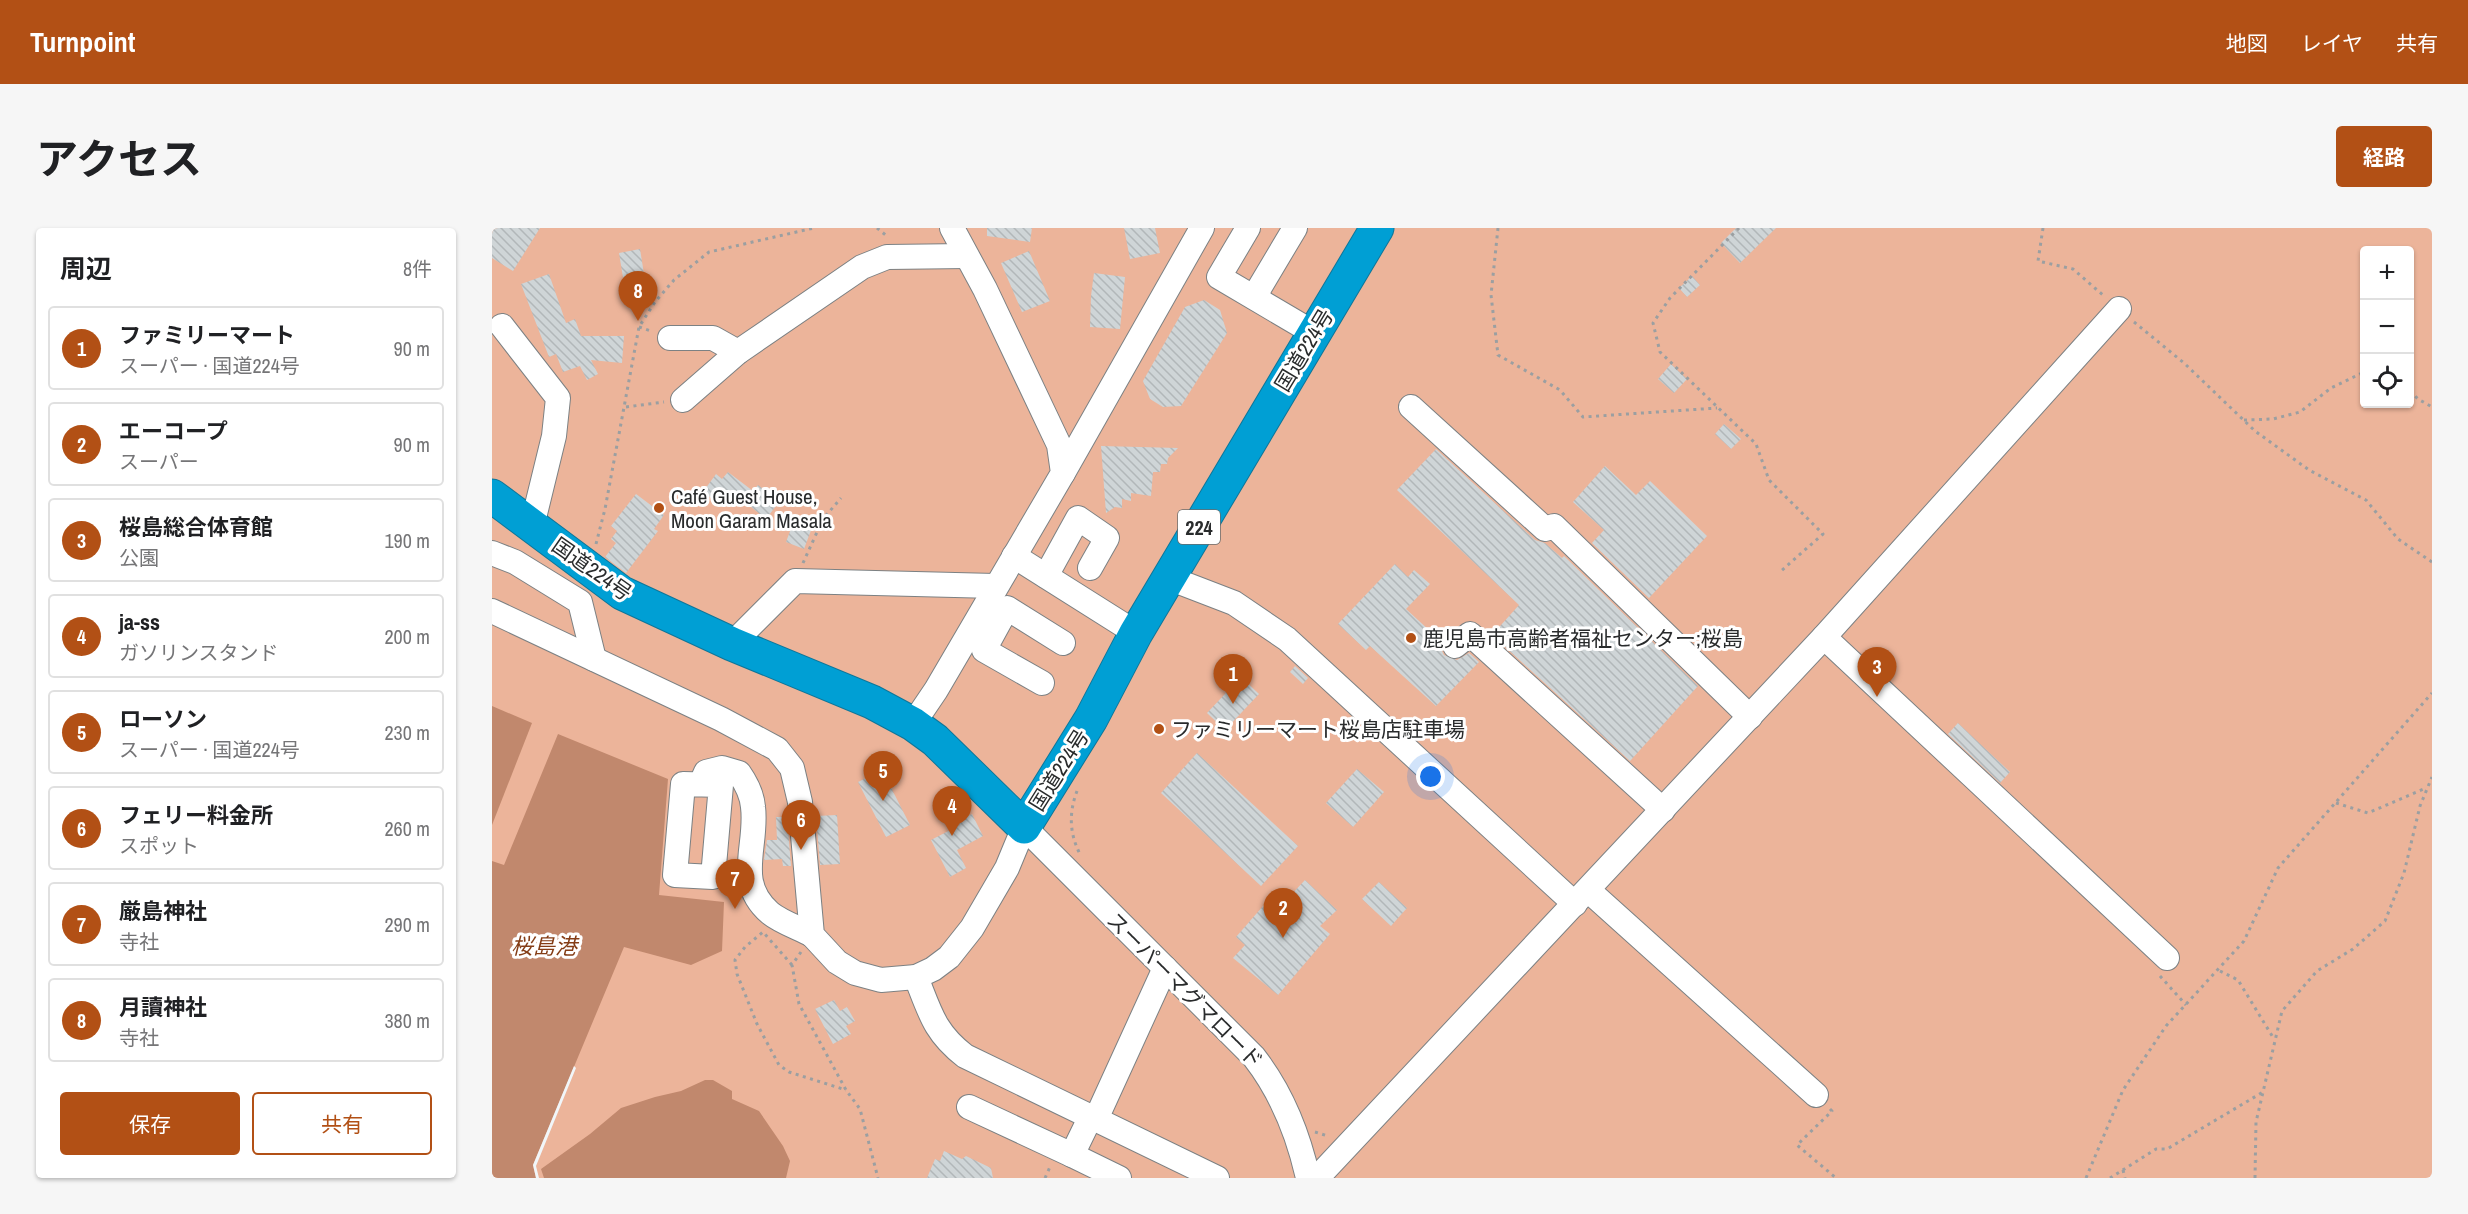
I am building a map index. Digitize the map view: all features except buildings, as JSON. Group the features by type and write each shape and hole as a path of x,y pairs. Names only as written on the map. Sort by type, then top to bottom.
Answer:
{"highway":[{"name":"国道224号","path":"492,496 622,594 732,644 872,702 913,724 935,740 1023,827 1091,719 1136,633 1377,228"}],"street":[{"path":"913,724 936,690 1063,473 1202,228"},
{"path":"1248,228 1219,278 1314,333"},
{"path":"1254,297 1295,228"},
{"path":"683,400 738,352 862,267 887,257 961,239 1059,445 1063,473"},
{"path":"1317,1178 1824,637 2119,309"},
{"path":"502,326 558,398 546,422 532,526"},
{"path":"670,338 713,338 738,352"},
{"path":"1411,407 1545,529 1554,526 1750,717"},
{"path":"1046,576 1078,518 1107,538 1089,568"},
{"path":"492,553 514,562 580,602 594,659"},
{"path":"1014,556 1136,633"},
{"path":"1169,578 1234,603 1287,639 1582,897 1816,1095"},
{"path":"732,644 795,581 995,586"},
{"path":"1042,683 984,650 1007,608 1064,643"},
{"path":"492,611 721,719 777,749 792,768 800,802 812,935"},
{"path":"1455,646 1470,634 1663,810"},
{"path":"1824,637 2167,958"},
{"path":"700,784 706,772 722,768 739,773 748,786 753,807 749,874 755,896 771,914 812,935 837,962 855,973 881,980 916,977 933,969 962,943 1007,868 1023,827"},
{"name":"スーパーマグマロード","path":"1023,827 1254,1057 1272,1080 1288,1112 1302,1148 1308,1178"},
{"path":"1072,1155 1094,1117 1165,968"},
{"path":"916,977 935,1023 947,1042 965,1056 1217,1178"},
{"path":"969,1107 1119,1178"}],"path":[{"path":"1498,228 1491,295 1498,355 1560,390 1583,417 1717,408"},
{"path":"1739,228 1670,298 1653,323 1660,352 1756,444 1769,480 1823,534 1780,571"},
{"path":"2043,228 2038,261 2073,269 2184,363 2255,431 2310,470 2366,500 2398,538 2432,562"},
{"path":"2244,420 2273,419 2300,412 2331,388 2360,374"},
{"path":"2414,395 2432,407"},
{"path":"625,408 683,400"},
{"path":"795,581 823,519 841,498"},
{"path":"594,550 605,509"},
{"path":"2086,1178 2123,1090 2166,1026 2219,971 2244,941 2278,868 2432,693"},
{"path":"2255,1178 2256,1122 2282,1011 2317,971 2353,950 2385,921 2404,873 2420,806 2432,777"},
{"path":"1081,783 1071,815 1072,832 1079,852 1087,861"},
{"path":"2336,803 2368,813 2428,788"},
{"path":"846,1090 789,1072 779,1065 757,1024 737,974 735,960 745,946 763,932 792,965 799,1004 846,1090 860,1109 878,1178"},
{"path":"792,965 812,935"},
{"path":"2167,958 2159,978 2186,1005"},
{"path":"2219,971 2238,980 2275,1041"},
{"path":"2110,1178 2156,1149 2167,1149 2263,1092"},
{"path":"1816,1095 1832,1111 1797,1145 1836,1178"},
{"path":"1309,1125 1316,1133 1328,1136 1334,1159"},
{"path":"2123,1170 2125,1178"}],"shaded area":[{"path":"492,228 2432,228 2432,1178 492,1178"}],"water":[{"path":"492,706 532,723 492,825"},
{"name":"桜島港","path":"558,734 668,779 659,895 724,902 722,951 691,965 624,947 533,1165 536,1178 492,1178 492,861 504,865"},
{"path":"705,1080 713,1080 732,1091 732,1099 759,1111 783,1146 790,1161 786,1178 544,1178 541,1169 590,1134 621,1108 681,1091"}],"pier":[{"path":"574,1066 576,1068 536,1166 539,1178 536,1178 533,1165"}],"place":[{"name":"月讀神社","path":"638,321"},
{"name":"Café Guest House, Moon Garam Masala","path":"659,508"},
{"name":"鹿児島市高齢者福祉センター;桜島","path":"1411,638"},
{"name":"桜島総合体育館","path":"1877,697"},
{"name":"ファミリーマート","path":"1233,704"},
{"name":"ファミリーマート桜島店駐車場","path":"1159,729"},
{"name":"ローソン","path":"883,801"},
{"name":"ja-ss","path":"952,836"},
{"name":"フェリー料金所","path":"801,850"},
{"name":"厳島神社","path":"735,909"},
{"name":"エーコープ","path":"1283,938"}]}
